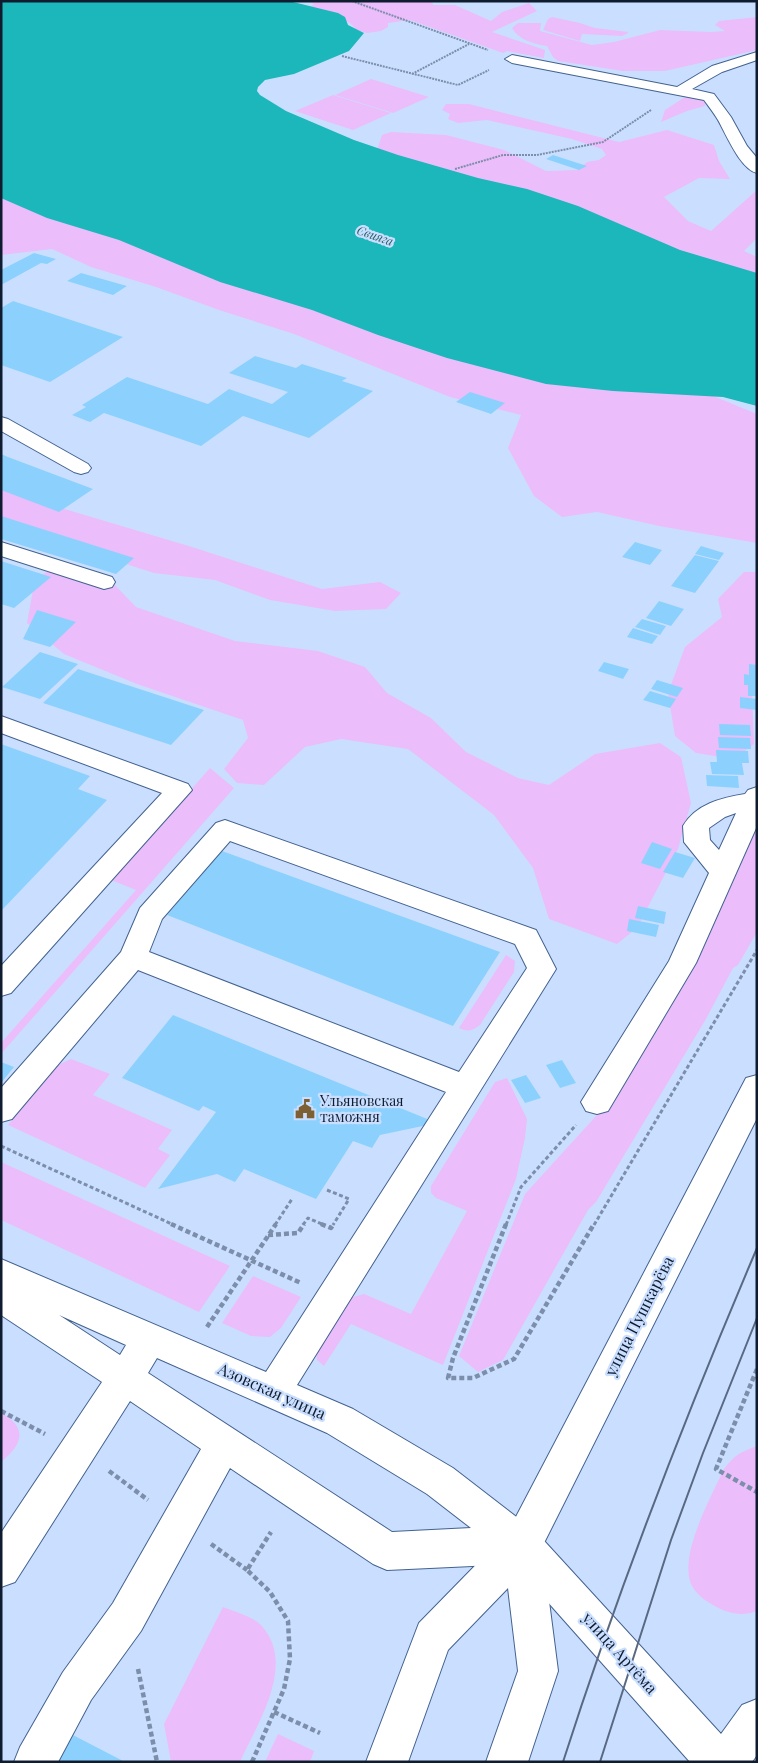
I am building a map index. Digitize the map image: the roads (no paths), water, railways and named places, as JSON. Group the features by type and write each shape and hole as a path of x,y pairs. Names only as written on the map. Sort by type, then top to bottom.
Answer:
{"street":[{"path":"680,91 698,77 715,68 757,56"},
{"path":"512,59 709,97 724,117 740,147 757,168"},
{"path":"1,423 81,468"},
{"path":"1,549 104,582"},
{"path":"1,724 179,790 1,985"},
{"path":"723,872 697,842 696,826 705,815 724,806 756,798"},
{"path":"597,1102 682,963 756,798"},
{"path":"1,1110 134,957 150,915 225,829 526,937 542,969 274,1392"},
{"path":"134,957 466,1087"},
{"name":"улица Пушкарёва","path":"387,1762 433,1637 522,1545 757,1087"},
{"name":"Азовская улица","path":"1,1274 340,1422 440,1481 522,1545"},
{"path":"1,1296 387,1551 522,1545 538,1671 507,1762"},
{"path":"1,1568 150,1339"},
{"path":"35,1762 77,1686 127,1617 224,1443"},
{"name":"улица Артёма","path":"522,1545 718,1762"},
{"path":"726,1762 757,1720"}],"water":[{"name":"Свияга","path":"1,1 289,1 338,13 345,17 348,25 364,33 349,51 294,74 265,80 258,87 257,91 260,95 286,111 354,140 478,178 527,189 578,206 680,250 757,273 757,406 723,397 613,391 546,384 447,358 312,310 220,282 119,240 47,218 1,198"}],"tram line":[{"path":"563,1762 584,1697 654,1503 704,1375 757,1248"},
{"path":"600,1762 671,1540 703,1453 757,1318"}],"place":[{"name":"Ульяновская таможня","path":"305,1109"}]}
